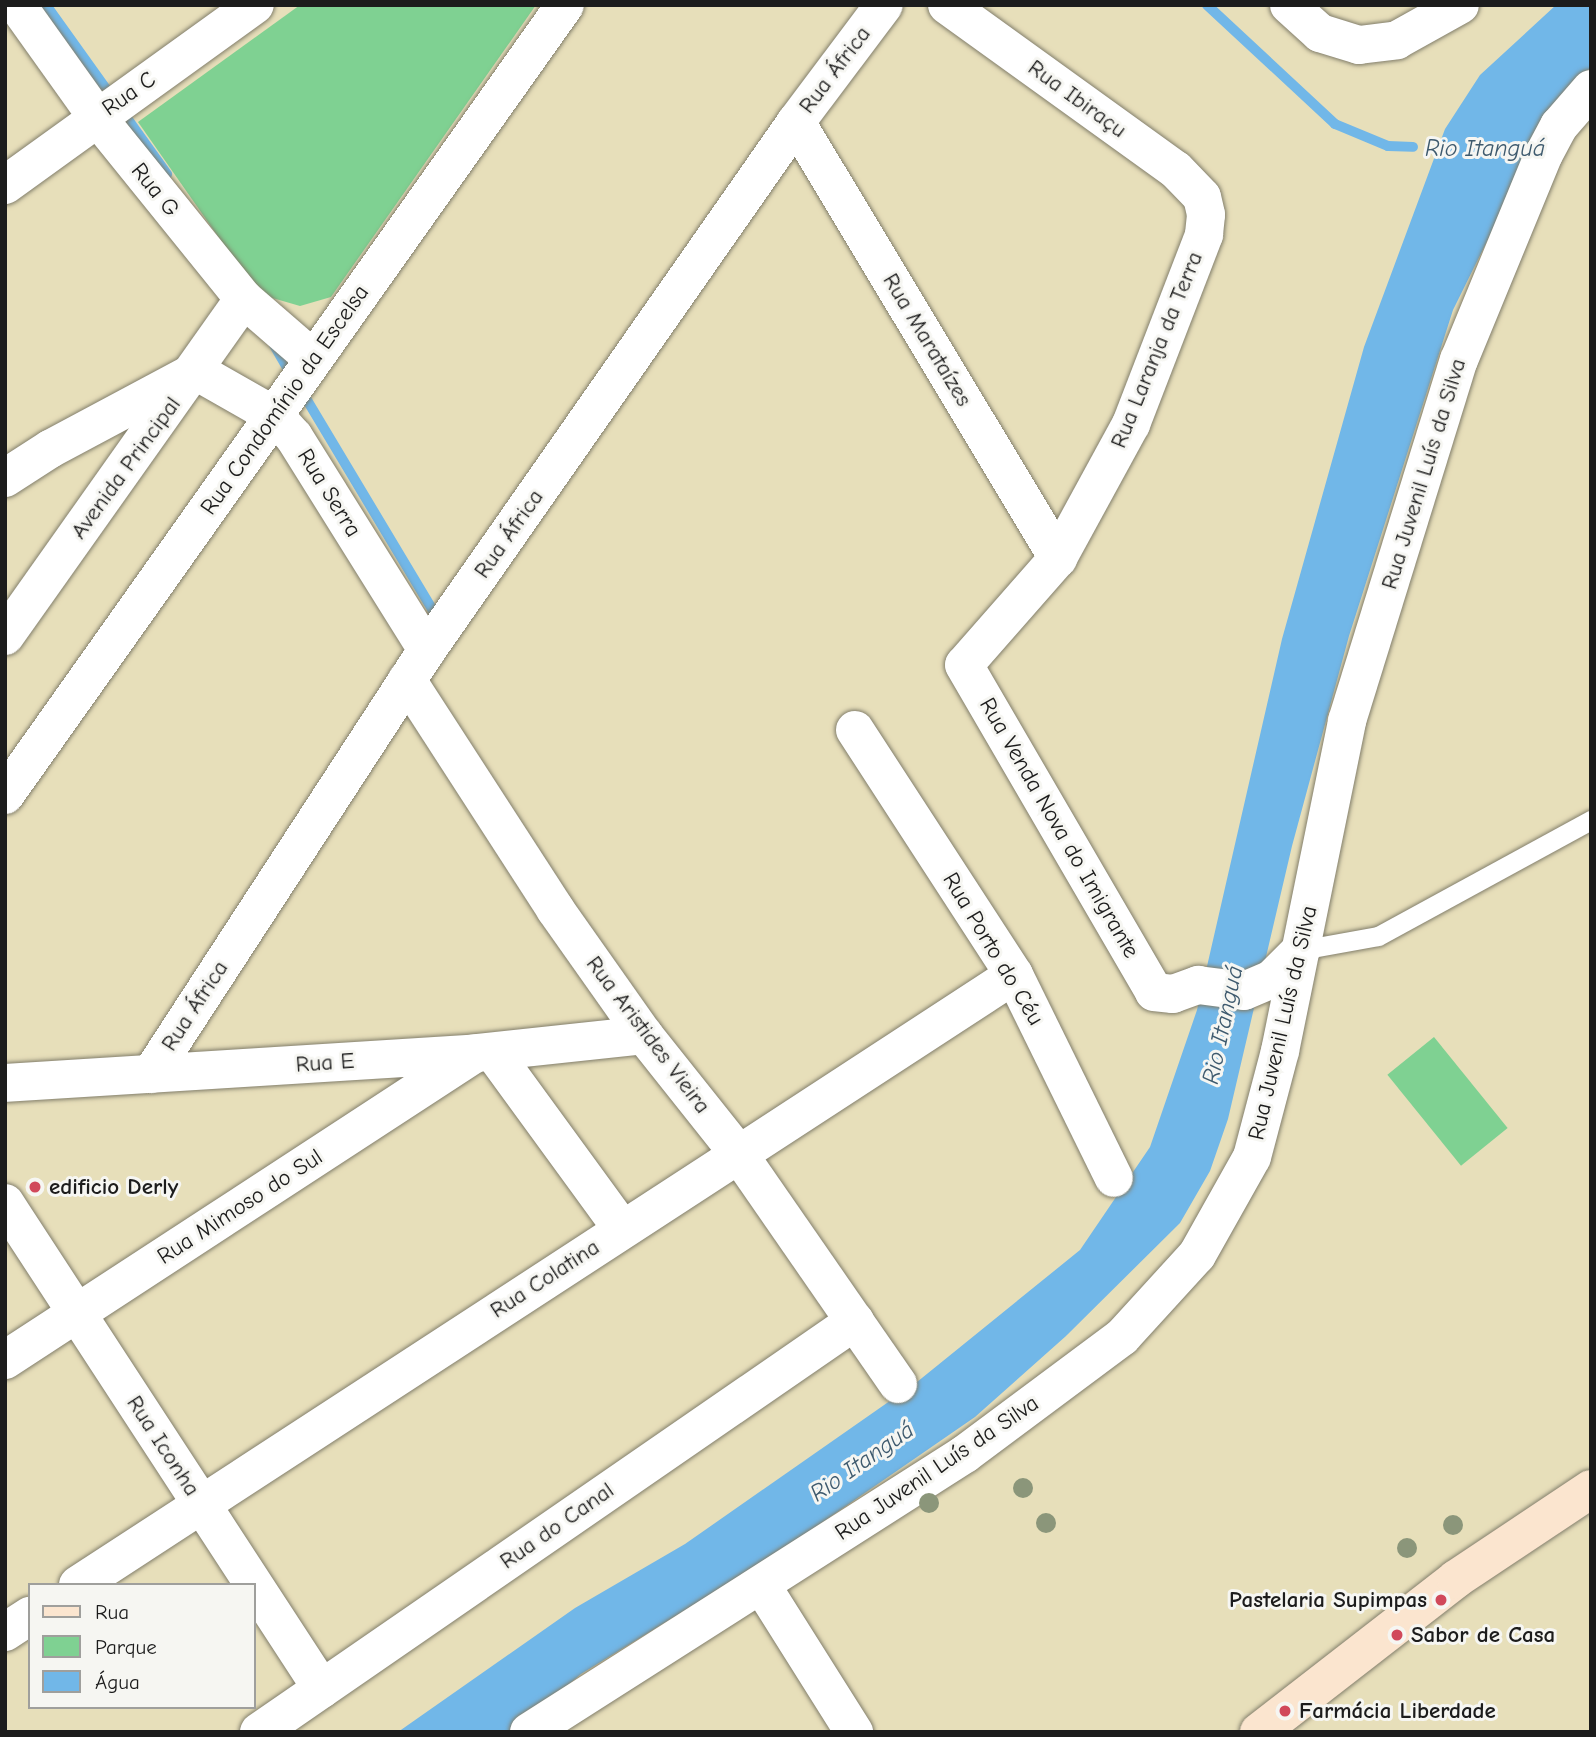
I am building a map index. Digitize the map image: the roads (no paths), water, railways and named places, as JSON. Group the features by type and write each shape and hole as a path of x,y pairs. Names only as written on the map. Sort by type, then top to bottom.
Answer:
{"street":[{"name":"Rua G","path":"17,5 97,117 244,299 313,358"},
{"name":"Rua C","path":"5,185 255,5"},
{"name":"Rua Condomínio da Escelsa","path":"5,795 565,5"},
{"name":"Rua África","path":"151,1074 417,665 796,122 884,5"},
{"name":"Rua Ibiraçu","path":"947,5 1176,170 1202,197"},
{"path":"1289,5 1320,33 1359,45 1396,40 1460,5"},
{"name":"Rua Juvenil Luís da Silva","path":"530,1732 965,1454 1122,1337 1197,1255 1252,1157 1300,950 1347,721 1458,360 1544,154 1559,126 1591,89"},
{"name":"Rua Marataízes","path":"796,122 1058,558"},
{"name":"Rua Laranja da Terra","path":"964,664 1058,558 1130,424 1204,235 1202,197"},
{"name":"Avenida Principal","path":"5,636 196,371 244,299"},
{"path":"5,478 50,449 196,371"},
{"name":"Rua Serra","path":"196,371 275,416 294,437 417,665"},
{"name":"Rua Venda Nova do Imigrante","path":"964,664 1154,992 1173,994 1198,985 1244,991 1272,979 1300,950"},
{"name":"Rua Aristides Vieira","path":"417,665 555,909 644,1035 738,1153 898,1384"},
{"name":"Rua Porto do Céu","path":"855,730 1014,975 1114,1178"},
{"name":"Rua Colatina","path":"81,1583 1014,975"},
{"name":"Rua E","path":"5,1083 484,1052 644,1035"},
{"path":"484,1052 622,1229"},
{"name":"Rua Mimoso do Sul","path":"5,1360 484,1052"},
{"name":"Rua Iconha","path":"5,1203 253,1583"},
{"name":"Rua do Canal","path":"258,1732 855,1321"},
{"path":"1259,1732 1456,1579 1591,1489"},
{"path":"762,1586 854,1732"},
{"name":"Rua Iconha","path":"256,1588 322,1689"},
{"path":"5,1632 28,1617"}],"lane":[{"path":"1300,950 1378,936 1591,820"}],"water":[{"name":"Rio Itanguá","path":"1556,5 1591,5 1591,67 1556,102 1453,310 1349,636 1292,846 1228,1119 1210,1171 1180,1223 1066,1336 975,1417 775,1555 581,1674 513,1732 398,1732 575,1608 685,1544 917,1382 1080,1250 1150,1147 1197,1010 1282,639 1364,347 1445,129 1480,75"}],"waterway":[{"path":"46,5 167,174"},
{"path":"1207,5 1335,124 1388,146 1413,147"},
{"path":"274,345 292,376"},
{"path":"301,390 438,619"}],"place":[{"name":"edificio Derly","path":"35,1187"},
{"name":"Pastelaria Supimpas","path":"1441,1600"},
{"name":"Sabor de Casa","path":"1397,1635"},
{"name":"Farmácia Liberdade","path":"1285,1711"}]}
